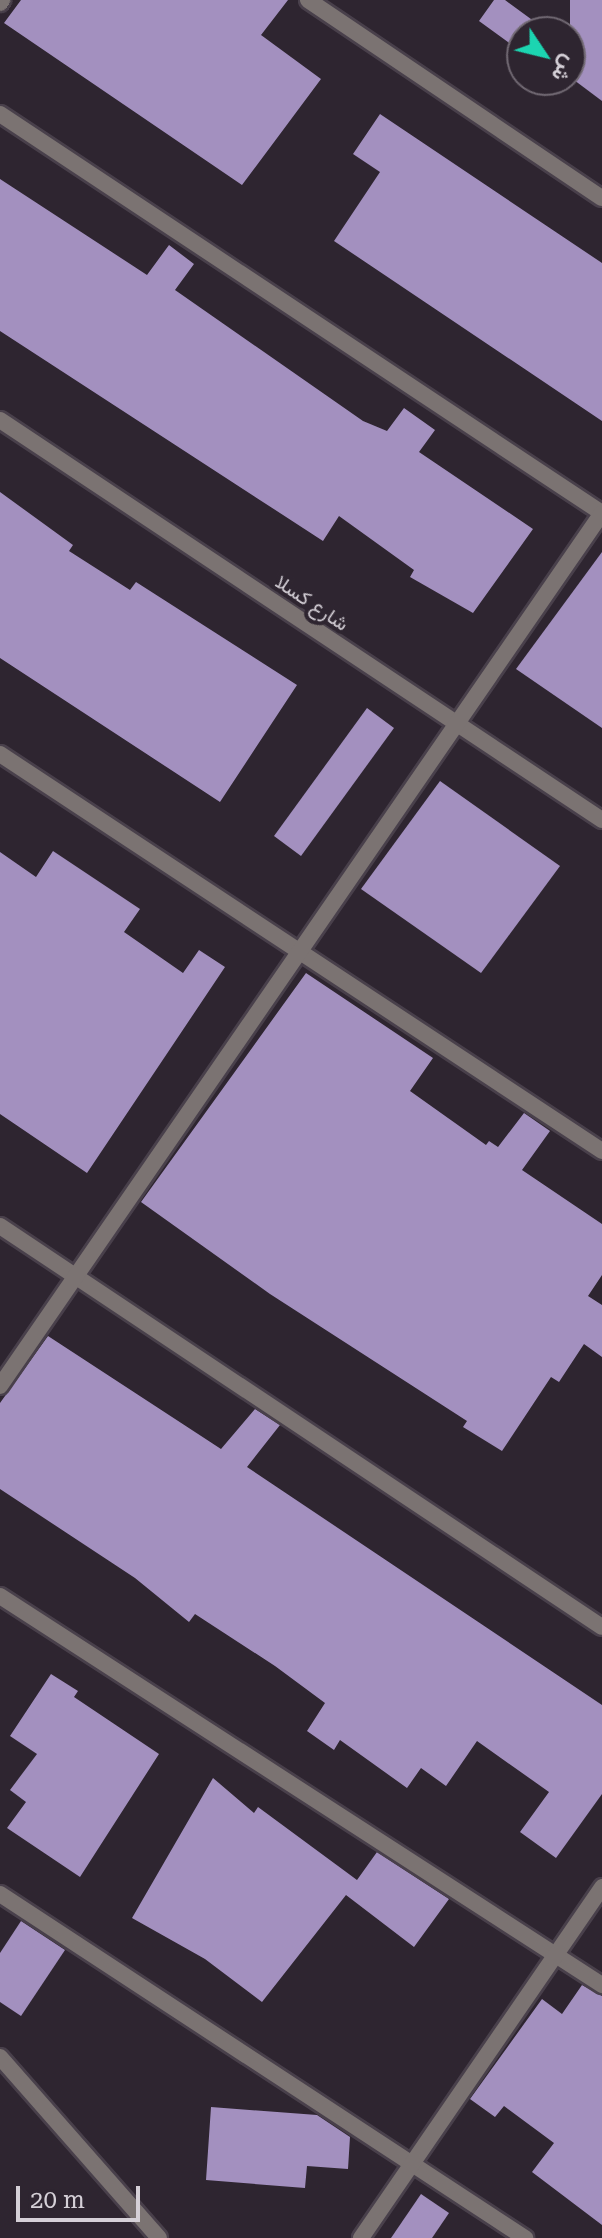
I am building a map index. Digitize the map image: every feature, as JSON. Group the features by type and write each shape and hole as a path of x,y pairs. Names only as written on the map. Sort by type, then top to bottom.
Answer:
{"street":[{"path":"308,0 602,198"},
{"path":"0,114 602,513 459,725 0,1386"},
{"name":"شارع كسلا","path":"0,420 602,820"},
{"path":"0,754 602,1151"},
{"path":"0,1226 602,1627"},
{"path":"0,1596 602,1985"},
{"path":"361,2238 602,1887"},
{"path":"0,1894 525,2238"},
{"path":"0,2057 159,2238"}],"building":[{"path":"21,0 288,0 261,35 321,79 242,185 4,23"},
{"path":"494,0 505,0 527,16 506,16 506,41 479,21"},
{"path":"570,0 602,0 602,101 586,89 586,16 570,16"},
{"path":"380,114 602,263 602,421 334,241 380,172 353,154"},
{"path":"0,179 147,275 169,245 194,264 175,290 363,421 387,431 404,408 435,430 419,452 533,529 473,613 410,577 414,570 339,516 323,541 0,331"},
{"path":"0,492 73,545 69,551 130,590 136,582 297,685 220,802 0,658"},
{"path":"602,552 602,728 516,669"},
{"path":"367,708 394,728 301,856 274,836"},
{"path":"440,781 560,866 481,973 361,889"},
{"path":"53,851 140,909 124,932 183,973 199,950 225,967 87,1173 0,1114 0,852 36,877"},
{"path":"306,973 433,1058 410,1091 486,1145 489,1141 498,1147 524,1113 550,1131 522,1170 602,1224 602,1275 588,1296 602,1305 602,1357 584,1344 559,1382 551,1377 502,1451 463,1427 467,1421 270,1294 141,1202"},
{"path":"48,1336 221,1449 255,1409 280,1425 247,1467 602,1705 602,1794 556,1858 520,1832 549,1792 477,1741 446,1786 421,1768 407,1788 340,1740 334,1750 307,1731 325,1703 195,1614 189,1622 135,1578 0,1489 0,1403"},
{"path":"51,1674 78,1691 74,1697 159,1754 80,1877 7,1828 26,1802 10,1790 37,1754 10,1736"},
{"path":"213,1778 254,1813 258,1807 357,1880 377,1852 449,1899 414,1947 346,1895 262,2002 205,1959 132,1918"},
{"path":"21,1921 65,1950 21,2016 0,2002 0,1953"},
{"path":"582,1985 602,1996 602,2225 532,2172 554,2143 504,2106 495,2117 470,2099 542,1999 562,2014"},
{"path":"211,2107 317,2115 350,2137 348,2169 307,2166 305,2188 206,2180"},
{"path":"421,2194 449,2213 432,2238 391,2238"}]}
